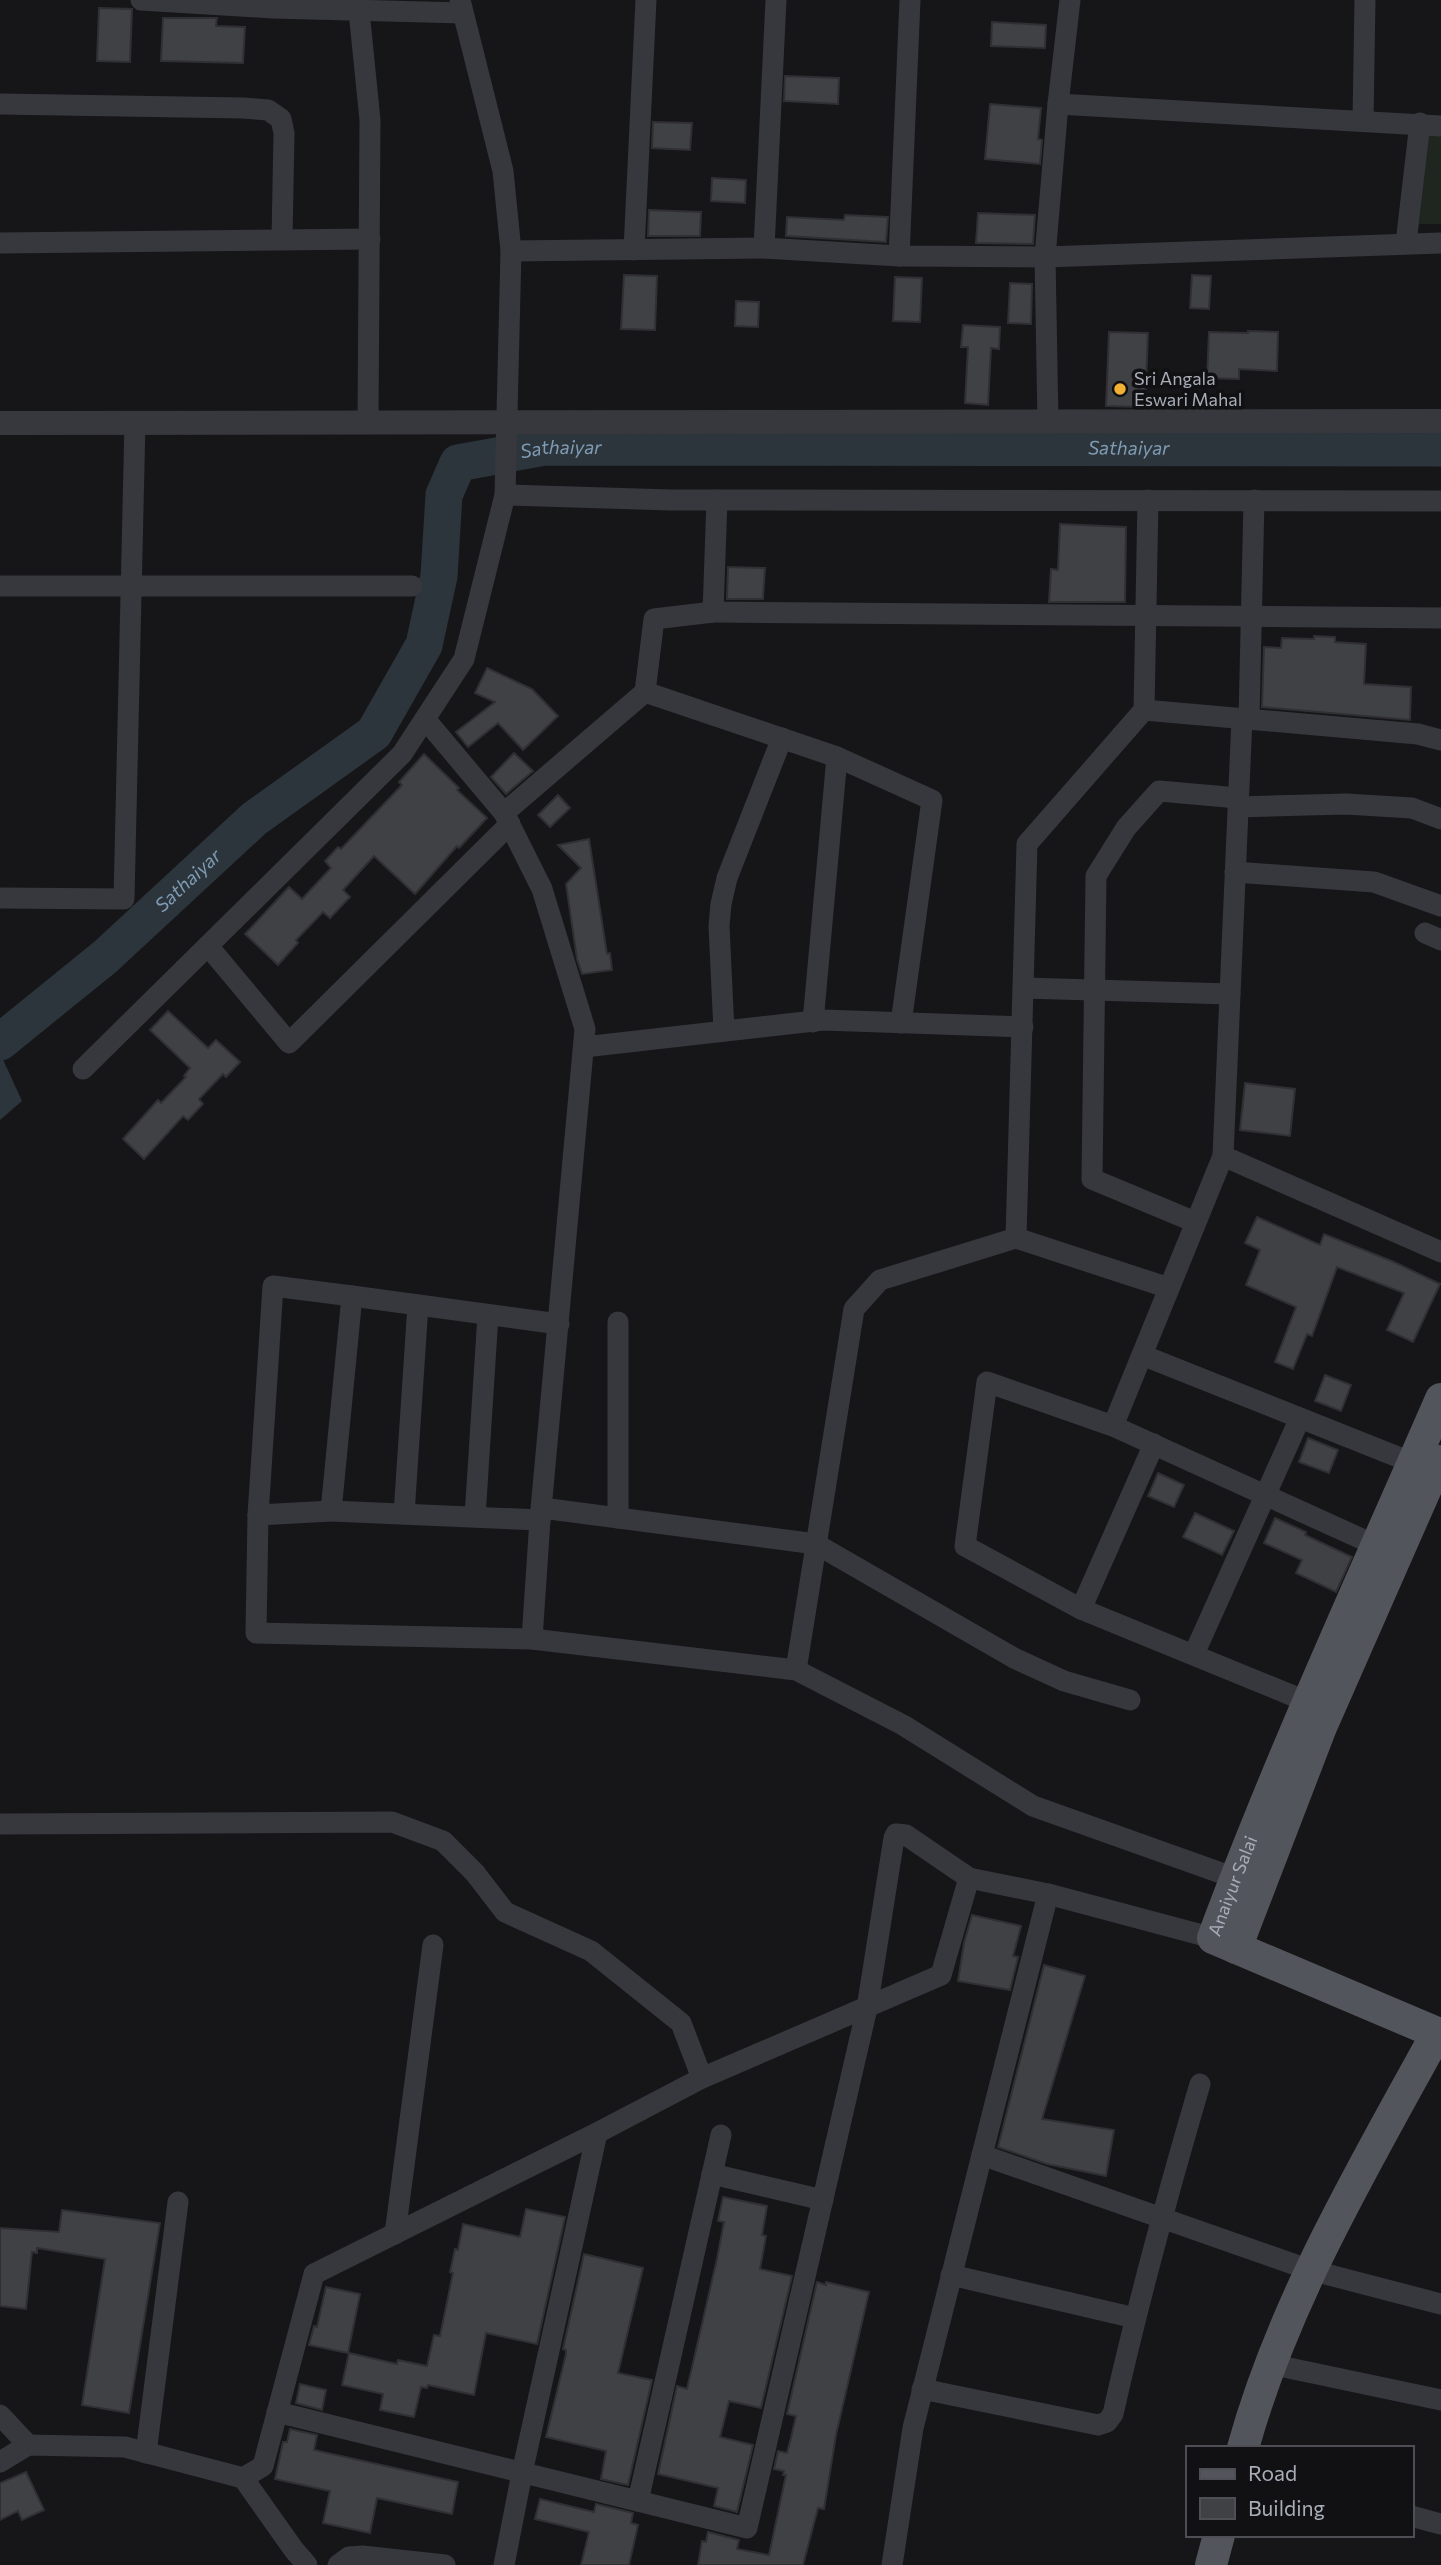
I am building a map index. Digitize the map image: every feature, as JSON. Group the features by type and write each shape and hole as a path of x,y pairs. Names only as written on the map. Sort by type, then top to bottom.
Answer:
{"main road":[{"name":"Anaiyur Salai","path":"1225,1943 1321,1727 1427,1458 1441,1399"},
{"name":"Anaiyur Salai","path":"1225,1943 1235,1878 1308,1702 1375,1545 1427,1458"},
{"path":"1225,1943 1439,2029 1310,2270 1258,2394 1244,2446"},
{"path":"1211,2565 1218,2537"}],"street":[{"path":"83,1069 402,754 464,659 505,488 511,251 503,171 462,7 359,11 273,4 141,0"},
{"path":"634,250 646,0"},
{"path":"764,248 776,0"},
{"path":"899,256 910,0"},
{"path":"1048,422 1045,257 1070,0"},
{"path":"1363,120 1365,0"},
{"path":"359,11 370,120 368,422"},
{"path":"0,104 229,107 268,110 281,119 285,133 282,239"},
{"path":"1058,104 1430,124 1406,243"},
{"path":"0,243 370,239"},
{"path":"511,251 764,248 899,256 1045,257 1441,243"},
{"path":"0,423 368,422 506,431 1048,422 1441,421"},
{"path":"0,898 124,899 135,422"},
{"path":"505,488 717,500 1441,501"},
{"path":"713,612 717,500"},
{"path":"1016,1238 1027,845 1144,710 1148,500"},
{"path":"1113,1426 1223,1156 1238,802 1251,618 1254,500"},
{"path":"0,586 412,586"},
{"path":"208,946 289,1043 507,819 645,692 654,619 713,612 1145,618 1441,618"},
{"path":"645,692 837,757 932,800 901,1023"},
{"path":"1144,710 1418,734 1441,740"},
{"path":"425,719 507,819 542,889 585,1029 532,1639"},
{"path":"724,1031 719,926 721,904 727,878 782,738"},
{"path":"813,1022 837,757"},
{"path":"1195,1222 1092,1179 1096,876 1126,828 1159,791 1238,802 1412,808 1441,819"},
{"path":"1235,872 1374,882 1441,906"},
{"path":"1024,988 1230,994"},
{"path":"584,1046 813,1022 1023,1027"},
{"path":"1223,1156 1441,1252"},
{"path":"796,1670 854,1310 880,1280 1016,1238 1169,1288"},
{"path":"559,1325 273,1286 258,1515 256,1633 532,1639 796,1670 903,1725 1033,1806 1235,1878"},
{"path":"331,1511 352,1296"},
{"path":"404,1514 418,1305"},
{"path":"475,1517 488,1315"},
{"path":"618,1322 618,1518"},
{"path":"1142,1355 1300,1418 1427,1458"},
{"path":"1308,1702 1081,1609 965,1546 987,1382 1113,1426 1375,1545"},
{"path":"1194,1654 1300,1418"},
{"path":"1081,1609 1154,1444"},
{"path":"258,1515 331,1511 475,1517 541,1514 618,1518 816,1544 1014,1658 1063,1681 1130,1700"},
{"path":"0,1824 392,1822 443,1841 475,1873 505,1912 591,1951 681,2022 702,2078"},
{"path":"277,2413 747,2528 867,2008 896,1833 906,1835 968,1878 1048,1894 1225,1943"},
{"path":"243,2478 263,2466 314,2274 702,2078 940,1975 968,1878"},
{"path":"892,2565 913,2428 922,2389 1048,1894"},
{"path":"395,2234 433,1945"},
{"path":"922,2389 1098,2425 1107,2422 1113,2414 1161,2217 1200,2084"},
{"path":"503,2565 597,2133"},
{"path":"638,2501 721,2135"},
{"path":"982,2155 1310,2270 1441,2304"},
{"path":"712,2174 823,2200"},
{"path":"146,2453 178,2202"},
{"path":"951,2275 1135,2318"},
{"path":"1270,2364 1441,2400"},
{"path":"0,2415 29,2445"},
{"path":"0,2462 29,2445 125,2447 243,2478 307,2565"},
{"path":"1413,2517 1441,2524"},
{"path":"338,2565 349,2557 362,2556 445,2565"}],"shaded area":[{"path":"1429,129 1441,131 1441,224 1419,224"},
{"path":"0,1053 22,1101 0,1120"}],"building":[{"path":"99,8 132,9 130,62 97,61"},
{"path":"163,18 217,18 216,26 245,27 243,63 161,61"},
{"path":"992,22 1046,25 1045,48 991,46"},
{"path":"785,76 839,78 838,104 784,101"},
{"path":"990,104 1041,108 1038,139 1042,140 1040,164 985,159"},
{"path":"653,122 692,123 690,150 652,148"},
{"path":"712,178 746,180 745,203 711,201"},
{"path":"649,210 701,212 700,236 648,236"},
{"path":"978,213 1035,215 1033,244 976,243"},
{"path":"845,215 888,217 886,242 786,236 787,217 844,220"},
{"path":"624,275 657,276 655,330 621,329"},
{"path":"1192,275 1211,276 1209,309 1190,308"},
{"path":"895,277 922,278 920,322 893,321"},
{"path":"1010,283 1032,284 1031,324 1008,323"},
{"path":"736,301 759,302 758,327 735,326"},
{"path":"963,325 1000,327 999,349 991,348 988,405 965,403 968,347 961,347"},
{"path":"1109,332 1148,333 1145,407 1106,406"},
{"path":"1209,332 1278,332 1277,371 1239,369 1239,379 1207,378"},
{"path":"1060,524 1126,527 1125,602 1049,602 1051,569 1058,570"},
{"path":"728,567 765,568 763,599 727,599"},
{"path":"1314,636 1335,637 1335,642 1366,644 1364,684 1411,687 1410,720 1262,707 1264,647 1281,648 1282,638 1314,639"},
{"path":"487,668 532,689 558,716 523,750 498,723 468,747 456,732 495,702 475,693"},
{"path":"514,753 533,771 506,794 491,777"},
{"path":"424,754 487,818 459,848 457,846 415,894 374,856 343,890 350,897 330,918 323,912 296,940 298,943 278,965 245,934 289,887 302,899 331,868 325,861 338,847 341,849 402,785 399,782"},
{"path":"558,795 570,808 550,827 538,815"},
{"path":"589,839 607,954 610,953 612,970 582,974 577,959 566,884 581,868 558,845"},
{"path":"168,1011 208,1048 216,1040 240,1062 226,1077 223,1074 199,1099 203,1104 188,1120 183,1116 144,1159 123,1139 158,1100 161,1103 186,1077 184,1076 190,1068 150,1030"},
{"path":"1245,1083 1295,1089 1290,1136 1240,1130"},
{"path":"1257,1217 1320,1245 1324,1234 1440,1284 1413,1342 1387,1330 1404,1293 1337,1267 1312,1336 1307,1334 1293,1369 1275,1362 1296,1307 1246,1285 1260,1250 1245,1243"},
{"path":"1325,1375 1351,1385 1341,1411 1315,1401"},
{"path":"1308,1438 1338,1450 1329,1473 1299,1462"},
{"path":"1158,1473 1184,1485 1174,1507 1148,1496"},
{"path":"1195,1513 1234,1531 1222,1555 1183,1537"},
{"path":"1275,1518 1352,1557 1336,1592 1296,1573 1302,1560 1264,1543"},
{"path":"972,1915 1021,1926 1013,1956 1018,1957 1010,1990 958,1981"},
{"path":"1044,1965 1085,1976 1042,2119 1114,2130 1106,2176 1047,2164 998,2147"},
{"path":"723,2197 767,2206 762,2235 766,2236 760,2269 792,2276 761,2408 729,2401 720,2437 753,2445 737,2512 714,2506 718,2488 658,2474 677,2386 687,2389 724,2222 718,2221"},
{"path":"526,2209 565,2217 537,2344 486,2333 474,2395 428,2385 427,2388 421,2387 414,2417 380,2410 383,2394 342,2385 349,2353 397,2364 398,2360 427,2366 434,2335 440,2336 453,2273 450,2272 463,2224 520,2237"},
{"path":"62,2210 160,2223 129,2413 82,2405 105,2259 37,2248 37,2253 32,2252 26,2309 0,2306 0,2228 59,2232"},
{"path":"584,2254 643,2268 618,2373 652,2380 628,2485 601,2479 606,2451 546,2437 566,2354 563,2349"},
{"path":"817,2282 869,2292 836,2435 824,2509 818,2508 803,2565 698,2565 702,2541 706,2542 708,2532 739,2540 737,2549 769,2555 786,2475 783,2475 784,2471 774,2469 778,2451 787,2453 791,2438 796,2416 787,2414"},
{"path":"326,2287 360,2294 348,2353 309,2345 314,2326 317,2327"},
{"path":"300,2384 326,2390 322,2410 296,2403"},
{"path":"290,2429 317,2435 314,2450 458,2482 452,2514 377,2498 370,2533 323,2523 330,2491 275,2479 283,2442 287,2442"},
{"path":"26,2472 44,2510 22,2520 18,2511 0,2520 0,2483"},
{"path":"540,2499 594,2512 596,2504 633,2513 631,2523 638,2525 629,2565 581,2565 589,2532 535,2519"}],"waterway":[{"name":"Sathaiyar","path":"0,1042 105,957 254,819 374,733 424,645 439,576 444,495 458,463 545,447 1441,448"}],"place":[{"name":"Sri Angala Eswari Mahal","path":"1120,389"}]}
